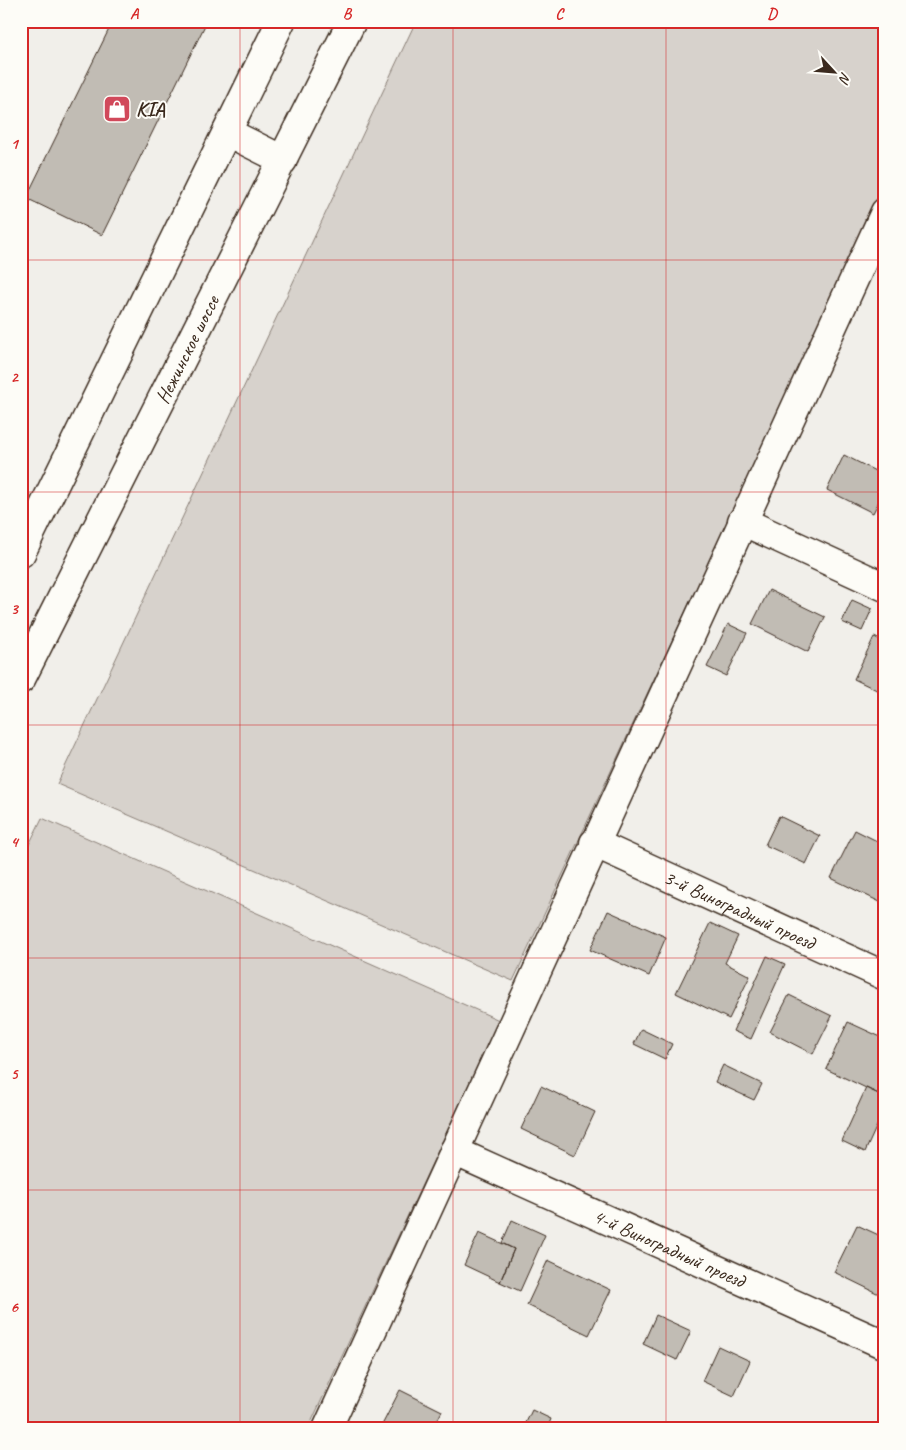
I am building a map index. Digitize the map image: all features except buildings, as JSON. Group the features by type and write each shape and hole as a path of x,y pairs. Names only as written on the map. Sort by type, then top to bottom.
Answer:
{"street":[{"path":"21,553 281,21"},
{"name":"Нежинское шоссе","path":"21,679 352,21"},
{"path":"226,132 283,160"},
{"path":"327,1429 594,843 885,212"},
{"path":"742,521 885,587"},
{"name":"3-й Виноградный проезд","path":"594,843 885,976"},
{"name":"4-й Виноградный проезд","path":"454,1151 885,1345"}],"shaded area":[{"path":"416,21 885,21 885,184 513,981 57,784"},
{"path":"42,818 499,1020 308,1429 21,1429 21,861"}],"place":[{"name":"KIA","path":"117,109"}]}
